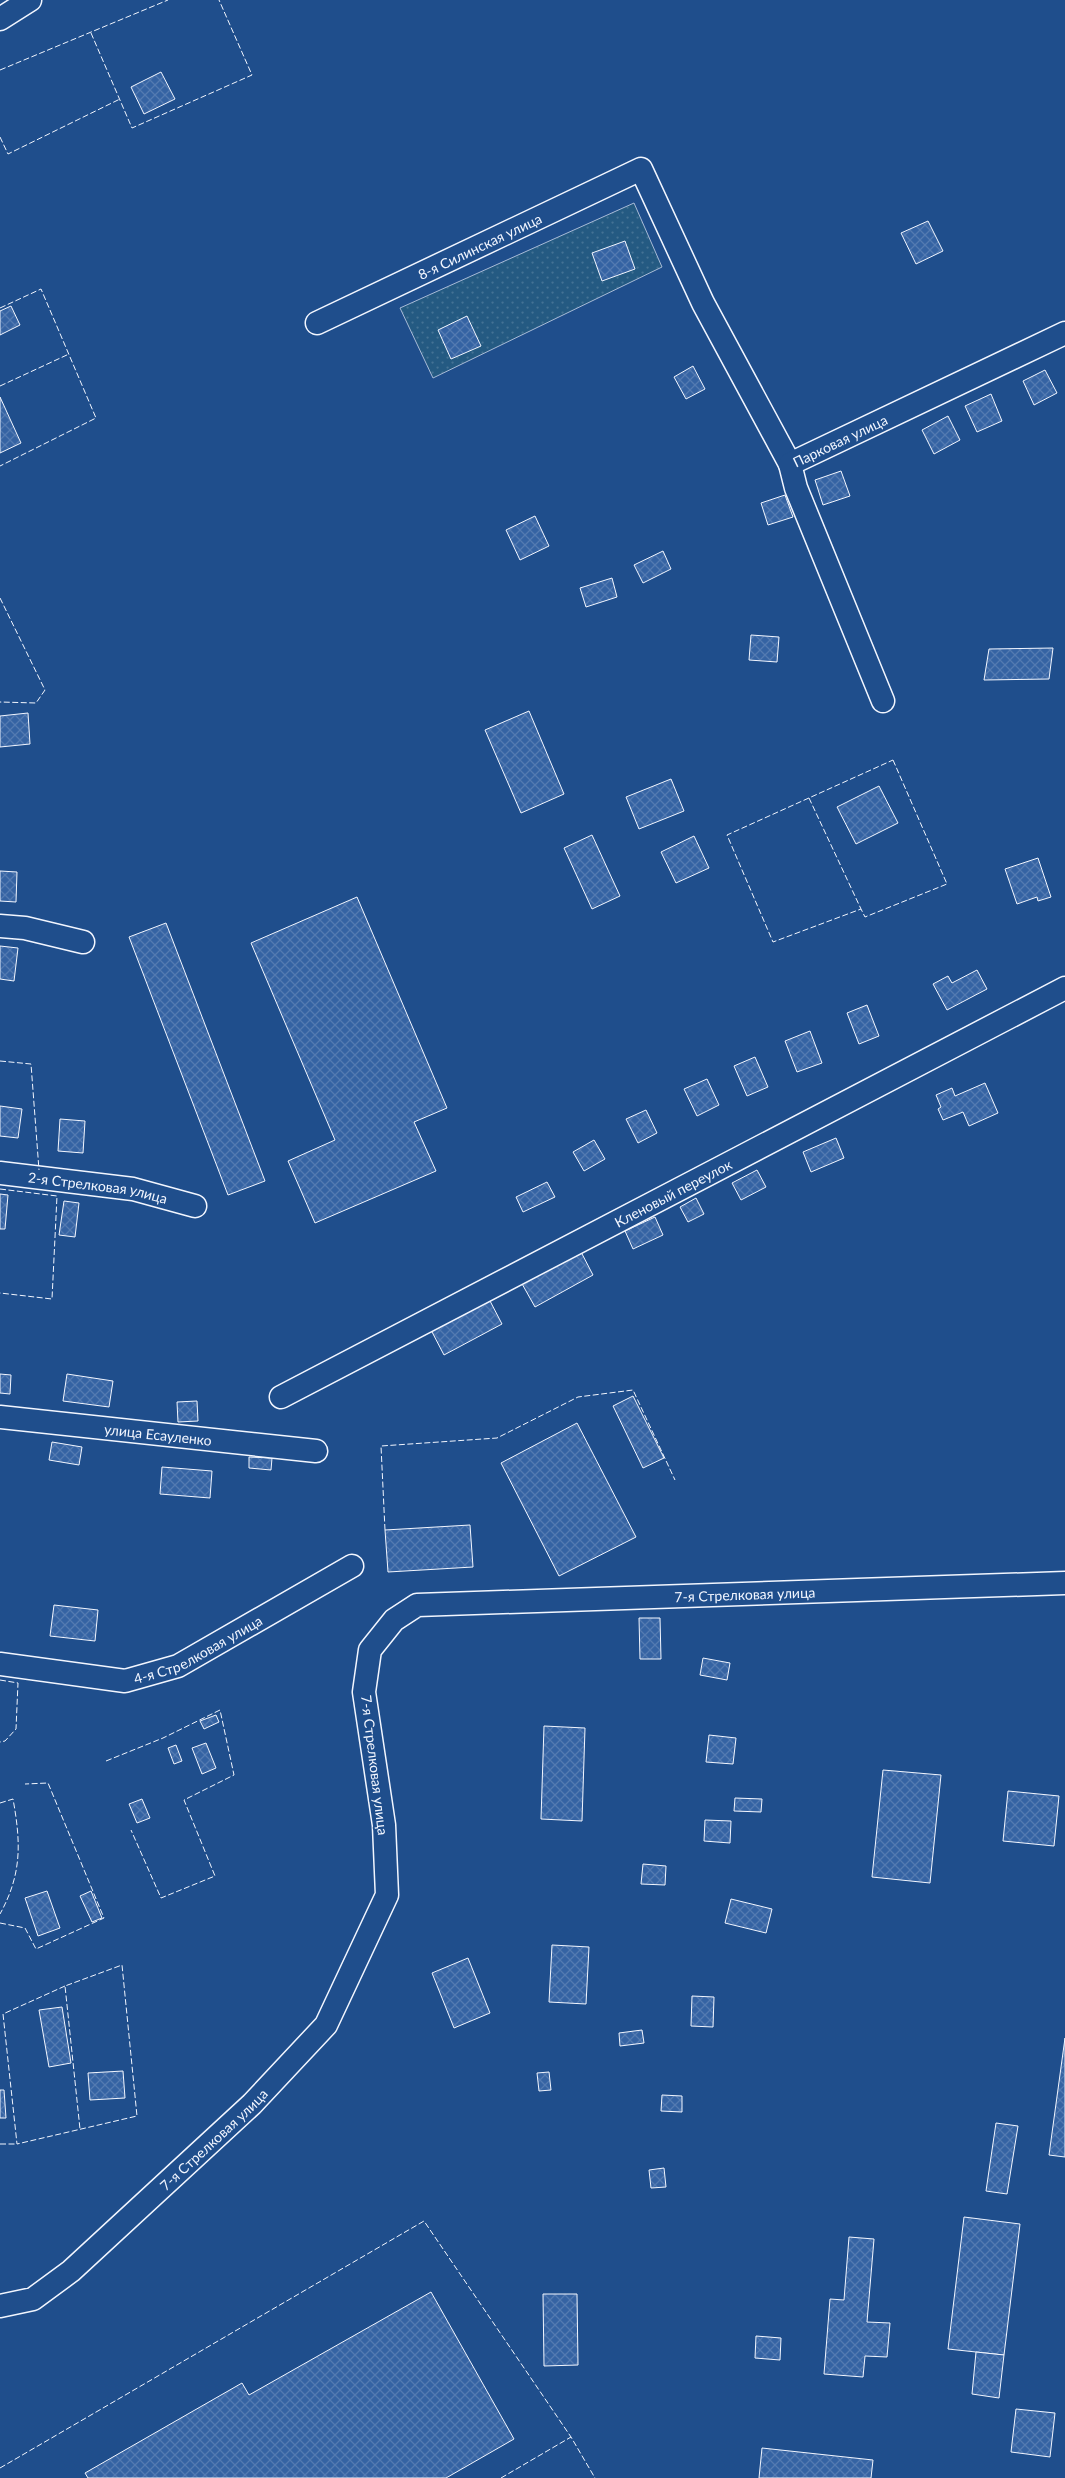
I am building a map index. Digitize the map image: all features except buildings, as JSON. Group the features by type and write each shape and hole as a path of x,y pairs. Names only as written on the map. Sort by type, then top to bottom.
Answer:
{"street":[{"path":"0,19 30,0"},
{"name":"8-я Силинская улица","path":"318,322 641,169 703,303 790,464"},
{"name":"Парковая улица","path":"883,701 796,488 790,464 1065,333"},
{"path":"0,926 25,928 83,942"},
{"name":"Кленовый переулок","path":"282,1397 1065,988"},
{"name":"2-я Стрелковая улица","path":"0,1173 133,1189 195,1206"},
{"name":"улица Есауленко","path":"0,1417 316,1451"},
{"name":"4-я Стрелковая улица","path":"0,1664 126,1681 178,1666 352,1566"},
{"name":"7-я Стрелковая улица","path":"0,2306 33,2299 71,2271 252,2104 326,2025 387,1895 384,1825 364,1692 370,1650 394,1620 417,1604 1065,1583"}],"shaded area":[{"path":"634,203 662,267 433,378 400,308"}],"fence":[{"path":"0,70 168,0"},
{"path":"91,33 132,128 252,75 219,0"},
{"path":"0,137 8,154 120,99"},
{"path":"0,308 41,289 96,418 0,466"},
{"path":"0,386 69,354"},
{"path":"0,598 45,690 36,703 0,702"},
{"path":"893,760 947,884 865,917 861,909 773,942 727,835 893,760"},
{"path":"809,798 861,909"},
{"path":"0,1061 31,1064 39,1170"},
{"path":"0,1189 57,1196 52,1299 0,1293"},
{"path":"385,1530 381,1446 497,1438 578,1397 633,1390 675,1480"},
{"path":"0,1680 18,1683 16,1729 5,1741 0,1742"},
{"path":"106,1761 163,1738 220,1710 234,1775 184,1800 215,1876 161,1898 131,1830"},
{"path":"0,1923 25,1928 36,1949 104,1918 48,1783 25,1784"},
{"path":"0,1803 13,1799 18,1844 16,1872 0,1914"},
{"path":"65,1986 3,2014 17,2144 137,2116 122,1965 65,1986 80,2129"},
{"path":"0,2144 17,2144"},
{"path":"0,2468 424,2221 571,2437 595,2478"},
{"path":"501,2478 571,2437"}]}
